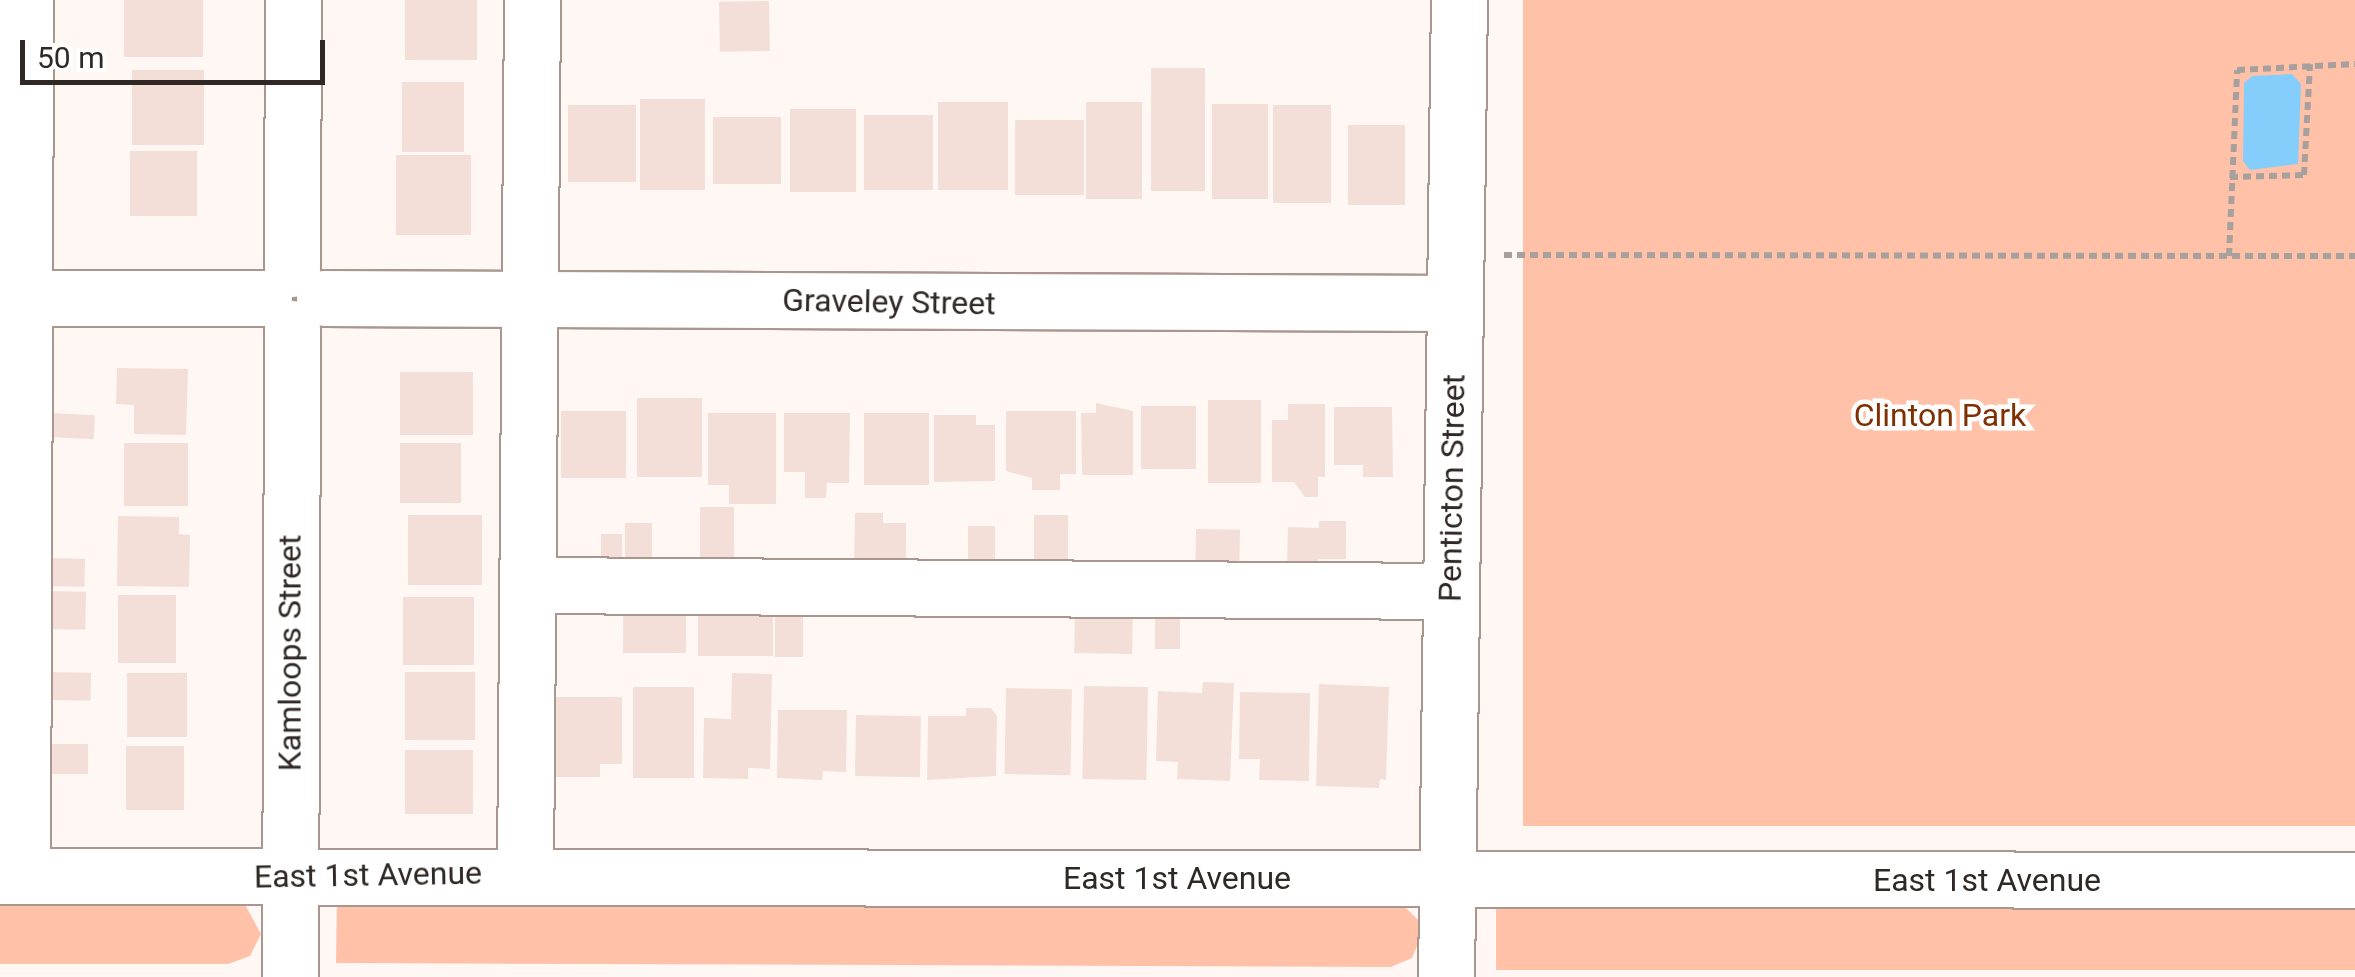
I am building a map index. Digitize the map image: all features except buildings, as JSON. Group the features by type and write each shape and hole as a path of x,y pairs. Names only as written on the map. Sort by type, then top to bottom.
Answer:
{"street":[{"path":"11,876 12,298 25,0"},
{"name":"Kamloops Street","path":"290,977 294,0"},
{"path":"526,874 532,0"},
{"name":"Penticton Street","path":"1446,977 1458,0"},
{"name":"Graveley Street","path":"12,298 1454,302"},
{"path":"527,584 1450,591"},
{"name":"East 1st Avenue","path":"11,876 2355,880"}],"path":[{"path":"2230,177 2304,176 2310,64"},
{"path":"2229,256 2236,70 2355,64"},
{"path":"1498,255 2355,256"}],"green space":[{"name":"Clinton Park","path":"1523,0 2355,0 2355,826 1523,826"},
{"path":"0,894 243,901 261,934 250,956 228,964 0,964"},
{"path":"337,899 1401,903 1418,920 1421,937 1412,958 1391,967 336,963"},
{"path":"1496,900 2355,900 2355,970 1496,970"}],"water":[{"path":"2292,74 2301,84 2298,164 2250,170 2243,161 2244,83 2252,76"}]}
